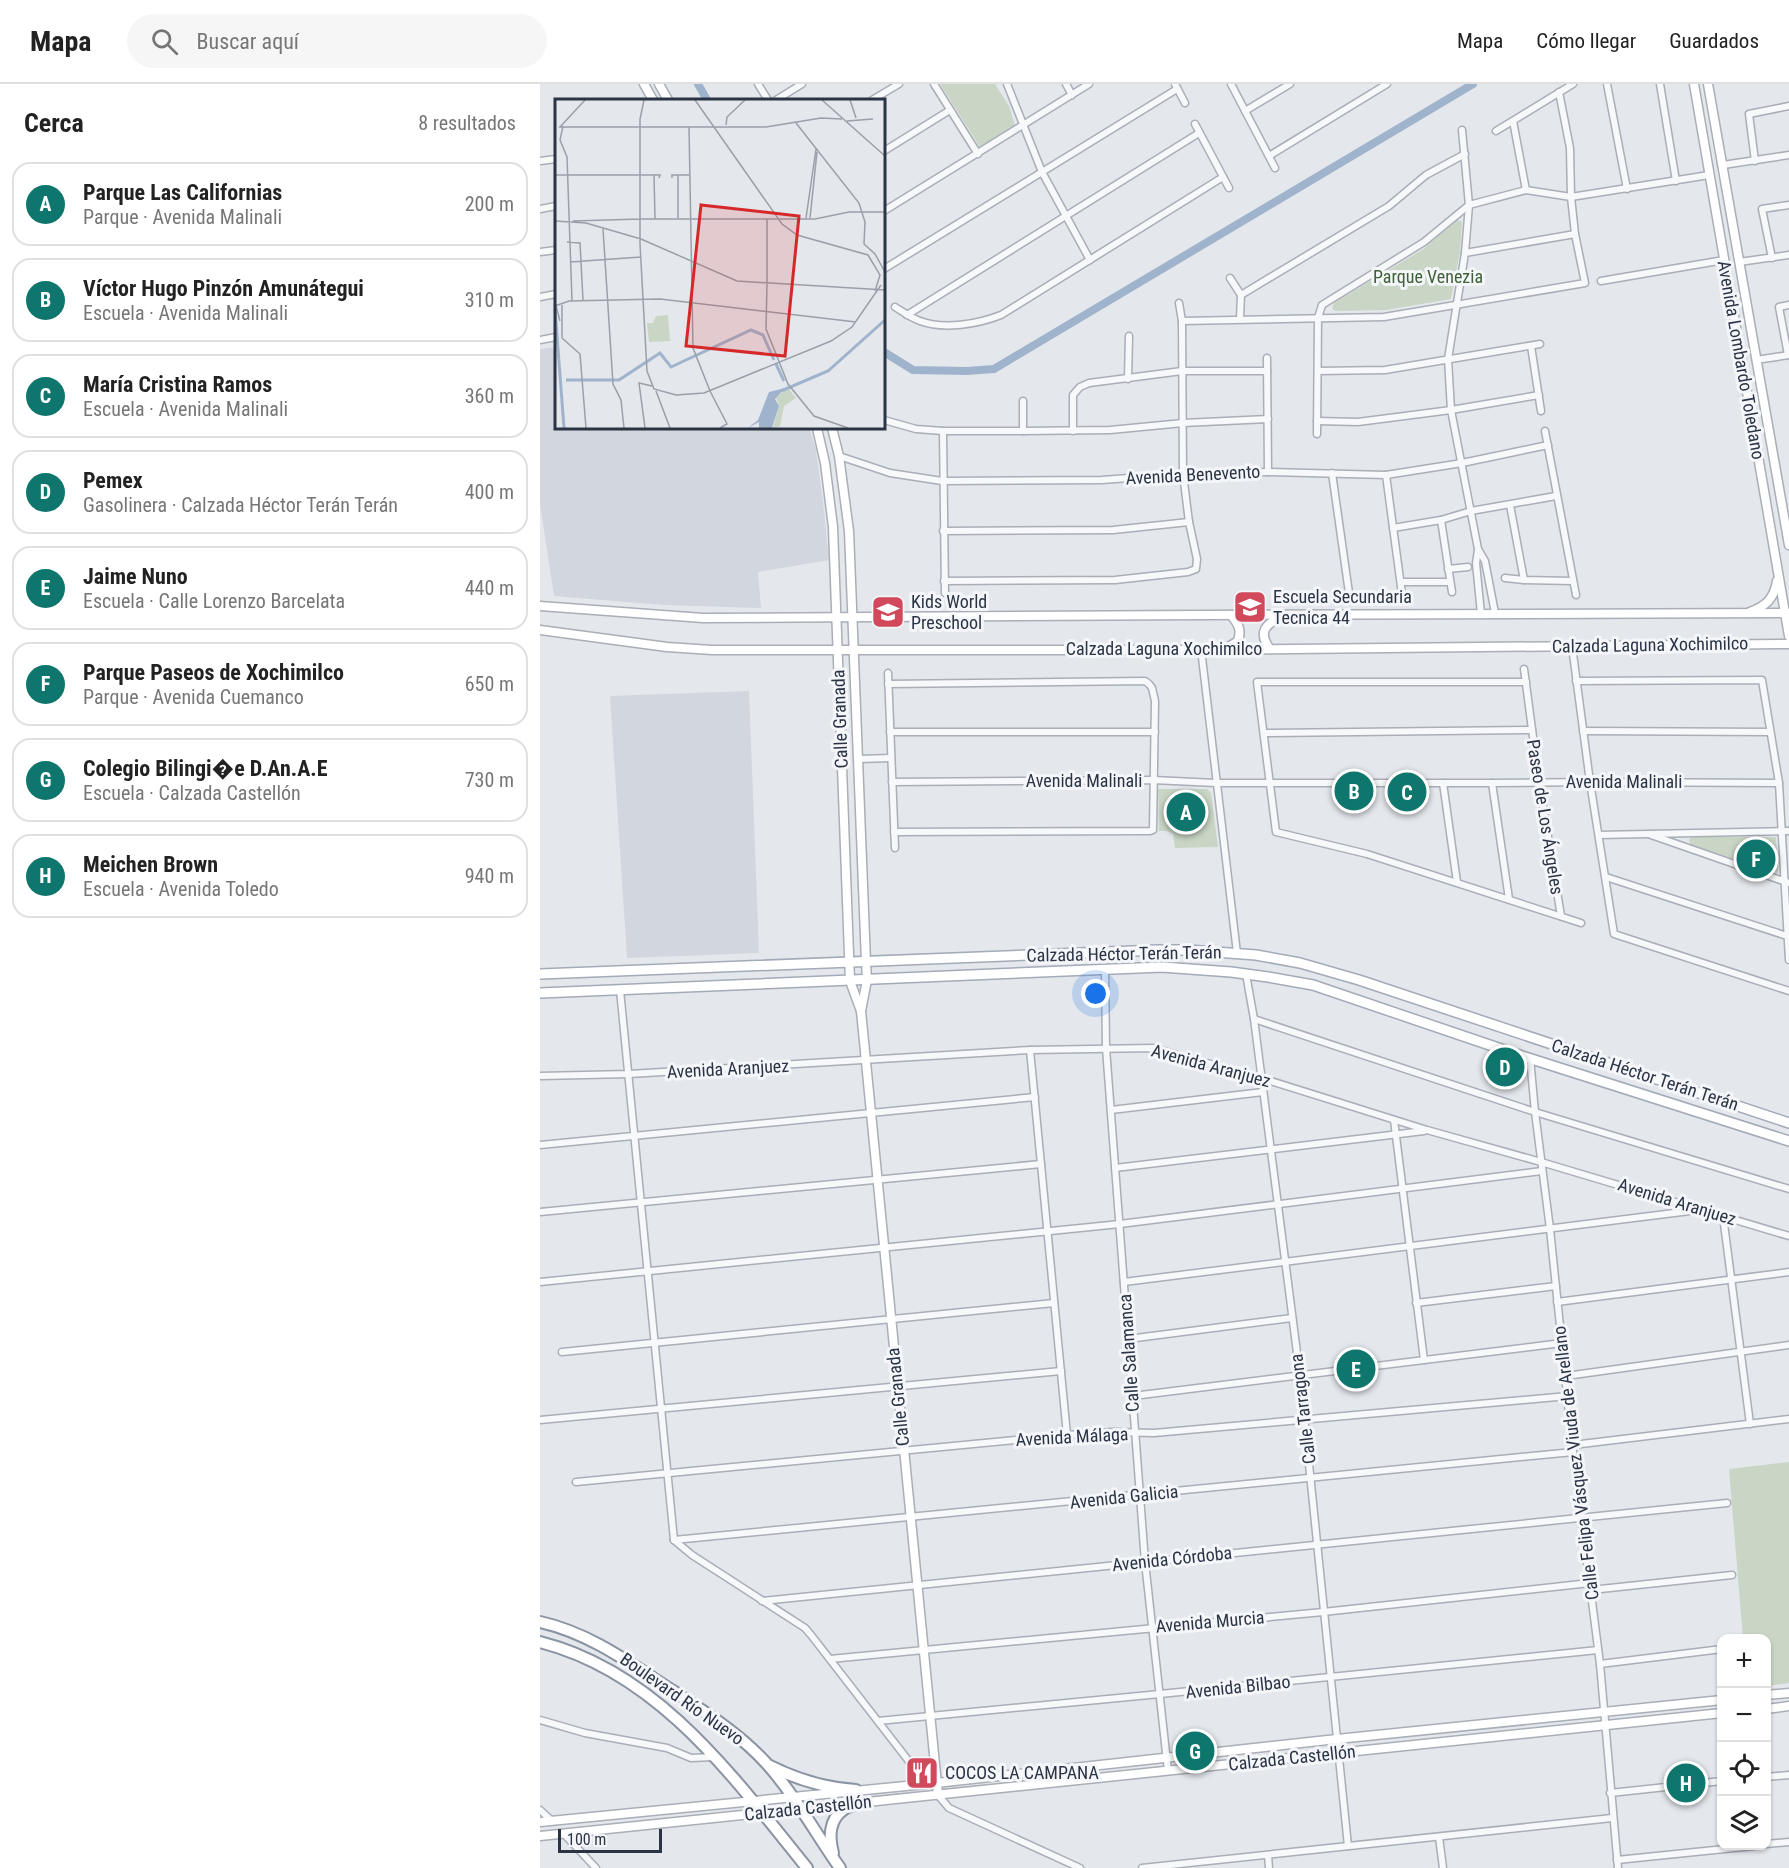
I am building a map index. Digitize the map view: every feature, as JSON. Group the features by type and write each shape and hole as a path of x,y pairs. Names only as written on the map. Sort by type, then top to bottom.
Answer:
{"highway":[{"name":"Boulevard Río Nuevo","path":"540,1622 578,1634 610,1650 724,1725 744,1741 768,1765 838,1865"},
{"name":"Boulevard Río Nuevo","path":"540,1642 576,1654 634,1684 663,1706 753,1801 807,1868"},
{"path":"768,1765 810,1783 837,1789 856,1790"},
{"path":"838,1865 831,1846 832,1825 844,1809 866,1802"}],"main road":[{"path":"644,84 652,99"},
{"path":"659,84 667,99"},
{"name":"Avenida Lombardo Toledano","path":"1694,84 1778,575 1787,613 1789,636"},
{"name":"Avenida Lombardo Toledano","path":"1708,84 1738,262 1786,511 1789,545"},
{"path":"1724,260 1732,281 1736,286 1743,288"},
{"path":"1734,321 1740,321 1745,325 1756,358"},
{"name":"Calle Granada","path":"817,429 825,463 833,527 850,981 861,1011"},
{"name":"Calle Granada","path":"832,429 839,456 849,531 867,980 861,1011 938,1795"},
{"path":"1745,614 1766,604 1772,597 1778,575"},
{"name":"Calzada Laguna Xochimilco","path":"540,606 688,618 1787,613"},
{"path":"1226,648 1238,641 1241,633 1239,625 1231,615"},
{"path":"1270,649 1263,641 1264,632 1270,622 1289,615"},
{"name":"Calzada Laguna Xochimilco","path":"540,630 689,649 1270,649 1789,644"},
{"name":"Calzada Héctor Terán Terán","path":"540,974 1158,950 1237,953 1300,963 1359,980 1789,1123"},
{"name":"Calzada Héctor Terán Terán","path":"540,993 1162,967 1246,974 1313,985 1789,1141"},
{"path":"1771,1695 1789,1693"},
{"name":"Calzada Castellón","path":"540,1822 792,1797 936,1779 1167,1758 1717,1701"},
{"path":"1771,1708 1789,1706"},
{"name":"Calzada Castellón","path":"540,1836 1717,1714"}],"street":[{"path":"758,84 767,99"},
{"path":"778,99 802,84"},
{"path":"874,99 899,84"},
{"path":"934,84 978,153"},
{"path":"1008,84 1042,172 1090,260"},
{"path":"1066,84 1072,94"},
{"path":"885,210 1089,84"},
{"path":"1231,84 1275,168"},
{"path":"1245,111 1290,84"},
{"path":"1269,156 1388,84"},
{"path":"1496,131 1573,84"},
{"path":"1607,84 1627,189"},
{"path":"1660,84 1676,181"},
{"path":"885,268 1176,86 1185,103"},
{"path":"1182,321 1384,317 1585,284 1570,197 1570,148 1560,92"},
{"path":"1755,161 1748,118 1750,114 1789,106"},
{"path":"885,150 950,110"},
{"path":"1513,121 1526,190"},
{"path":"1195,124 1229,188"},
{"path":"1462,130 1468,205 1465,253 1448,359 1451,410 1478,549 1476,563 1481,614"},
{"path":"907,315 1199,133"},
{"path":"1241,295 1389,206 1426,175 1465,154"},
{"path":"1723,165 1789,155"},
{"path":"540,161 555,159"},
{"path":"1317,434 1318,318 1322,305 1424,242 1468,205 1526,190 1570,197 1709,175"},
{"path":"894,307 921,322 948,326 1001,315 1223,177"},
{"path":"1772,258 1762,209 1789,205"},
{"path":"540,209 555,206"},
{"path":"1465,253 1575,234"},
{"path":"540,252 555,250"},
{"path":"1738,262 1789,255"},
{"path":"1601,281 1724,260"},
{"path":"1230,278 1241,295 1240,319"},
{"path":"540,297 555,294"},
{"path":"944,580 1115,580 1188,572 1196,569 1197,559 1183,474 1182,321 1179,303"},
{"path":"1756,358 1788,355 1779,307 1789,305"},
{"path":"1128,379 1129,336"},
{"path":"540,340 555,337"},
{"path":"1317,371 1385,370 1540,344"},
{"path":"1531,346 1541,411"},
{"path":"1267,358 1268,472"},
{"path":"1073,431 1072,401 1076,390 1089,383 1182,371 1267,371"},
{"path":"1317,421 1358,422 1451,410 1539,395"},
{"path":"1023,400 1023,431"},
{"path":"885,420 916,429 943,431 1073,431 1268,420"},
{"path":"943,431 945,593"},
{"path":"1545,431 1576,595"},
{"name":"Avenida Benevento","path":"839,456 890,473 942,481 1102,480 1183,474 1268,472 1386,474 1462,463 1548,445"},
{"path":"1332,473 1350,600"},
{"path":"1386,474 1402,594"},
{"path":"1393,528 1556,496"},
{"path":"1510,505 1524,580"},
{"path":"1441,520 1452,592"},
{"path":"943,531 1113,530 1190,522"},
{"path":"1478,549 1485,561 1495,613"},
{"path":"1448,570 1468,567"},
{"path":"1505,578 1573,581"},
{"path":"1401,582 1450,582"},
{"path":"1572,646 1590,782 1614,934 1789,991"},
{"path":"1201,649 1237,953"},
{"path":"1524,669 1526,682"},
{"path":"888,673 895,848"},
{"path":"1576,681 1762,680 1779,783 1789,960"},
{"path":"888,684 1145,681 1152,688 1155,701 1153,830 894,832"},
{"name":"Paseo de Los Ángeles","path":"1257,682 1526,682 1532,730 1561,916 1367,854 1275,832 1257,682"},
{"path":"1264,733 1532,730"},
{"path":"1583,731 1770,732"},
{"path":"890,732 1155,732"},
{"path":"858,759 891,758"},
{"name":"Avenida Malinali","path":"892,782 1153,780 1216,783 1779,783"},
{"path":"1443,783 1456,882"},
{"path":"1492,783 1509,899"},
{"path":"1599,835 1789,831"},
{"path":"1647,834 1786,882"},
{"path":"1606,877 1787,936"},
{"path":"1561,916 1581,923"},
{"name":"Calle Salamanca","path":"1105,970 1106,1048 1145,1562 1168,1771"},
{"name":"Calle Tarragona","path":"1246,974 1254,1019 1300,1376 1348,1846"},
{"path":"620,990 674,1540 681,1548 805,1628 918,1773 936,1779"},
{"path":"1254,1019 1535,1112 1789,1188"},
{"name":"Avenida Aranjuez","path":"540,1076 629,1074 1030,1050 1138,1047 1160,1050 1261,1078 1427,1130 1789,1236"},
{"path":"1030,1050 1067,1435"},
{"name":"Calle Felipa Vásquez Viuda de Arellano","path":"1530,1058 1573,1448 1600,1664 1618,1868"},
{"path":"1111,1110 1263,1092"},
{"path":"540,1145 1035,1097"},
{"path":"1394,1120 1424,1360"},
{"path":"1115,1168 1427,1130"},
{"path":"540,1212 1041,1164"},
{"path":"540,1282 1120,1224 1542,1171"},
{"path":"1124,1282 1702,1210"},
{"path":"1723,1216 1750,1424"},
{"path":"1557,1302 1789,1272"},
{"path":"1416,1303 1556,1286"},
{"path":"562,1352 1054,1303"},
{"path":"1128,1339 1292,1318"},
{"path":"1133,1396 1562,1343"},
{"path":"1566,1376 1789,1345"},
{"path":"540,1420 1061,1371"},
{"name":"Avenida Málaga","path":"576,1482 1067,1435 1113,1432 1154,1433 1568,1396"},
{"name":"Avenida Galicia","path":"674,1540 1311,1478 1573,1448 1789,1419"},
{"name":"Avenida Córdoba","path":"762,1601 1727,1503"},
{"name":"Avenida Murcia","path":"830,1659 1732,1575"},
{"name":"Avenida Bilbao","path":"878,1720 1598,1650"},
{"path":"1600,1664 1717,1650"},
{"path":"540,1720 585,1733 667,1748 691,1758 713,1757"},
{"path":"1771,1776 1789,1774"},
{"path":"1610,1793 1717,1782"},
{"path":"938,1795 949,1808 1080,1868"},
{"path":"540,1810 552,1821"},
{"path":"1142,1868 1612,1818"},
{"path":"563,1833 596,1868"},
{"path":"1439,1837 1443,1868"},
{"path":"1771,1844 1789,1842"},
{"path":"1617,1860 1717,1849"},
{"path":"1268,1855 1269,1868"}],"shaded area":[{"path":"555,347 555,429 809,429 816,450 829,560 758,572 761,608 663,605 554,596 540,504 540,349"},
{"path":"749,691 759,953 627,958 610,696"}],"green space":[{"path":"940,84 995,84 1009,106 1015,126 980,147"},
{"name":"Parque Venezia","path":"1458,220 1462,222 1460,252 1451,299 1386,310 1335,311 1332,308 1334,303 1422,250"},
{"path":"1158,789 1207,789 1211,793 1218,847 1175,848 1173,834 1159,831"},
{"path":"1693,837 1776,837 1778,873 1692,845 1689,839"},
{"path":"1789,1462 1789,1683 1771,1685 1771,1634 1743,1634 1729,1469"}],"waterway":[{"path":"698,84 706,99"},
{"path":"885,353 913,370 994,369 1473,84"}],"place":[{"name":"Escuela Secundaria Tecnica 44","path":"1250,607"},
{"name":"Kids World Preschool","path":"888,612"},
{"name":"Víctor Hugo Pinzón Amunátegui","path":"1354,791"},
{"name":"María Cristina Ramos","path":"1407,792"},
{"name":"Parque Las Californias","path":"1186,812"},
{"name":"Parque Paseos de Xochimilco","path":"1756,859"},
{"name":"Pemex","path":"1505,1067"},
{"name":"Jaime Nuno","path":"1356,1369"},
{"name":"Colegio Bilingi�e D.An.A.E","path":"1195,1751"},
{"name":"COCOS LA CAMPANA","path":"922,1773"},
{"name":"Meichen Brown","path":"1686,1783"}]}
